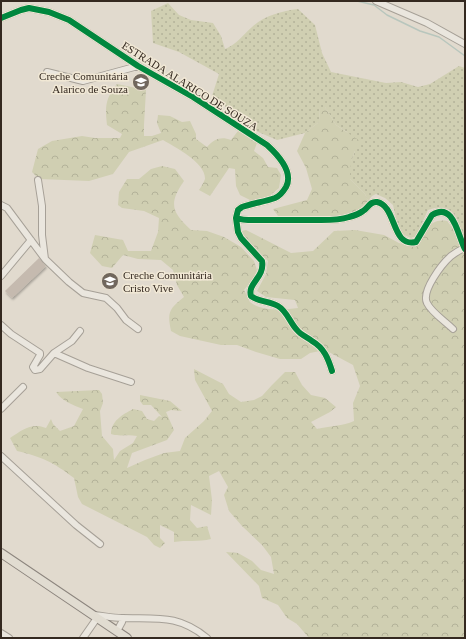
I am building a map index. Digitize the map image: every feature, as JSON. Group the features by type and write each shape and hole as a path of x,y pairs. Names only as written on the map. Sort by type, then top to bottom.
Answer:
{"main road":[{"path":"1,553 127,638"}],"street":[{"path":"376,1 427,23 465,44"},
{"name":"ESTRADA ALARICO DE SOUZA","path":"1,18 26,9 36,9 49,12 69,20 138,66 192,97 275,152 287,171 287,185 282,193 276,197 238,210 236,218"},
{"path":"47,72 83,81 138,66"},
{"path":"38,180 42,206 42,235 45,249 45,259"},
{"path":"332,371 328,357 323,349 296,330 284,311 277,306 251,296 251,289 262,271 262,261 241,238 238,232 236,218 243,220 340,219 359,214 370,204 376,202 383,204 400,236 405,241 410,243 416,242 432,215 436,213 446,214 454,220 464,249 451,256 443,265 429,285 426,302 429,307 453,329"},
{"path":"1,205 7,208 45,259 79,290 106,298 112,302 126,320 138,329"},
{"path":"1,276 31,240"},
{"path":"1,325 11,334 40,353 33,367 35,370 40,369 54,353 72,341 80,331"},
{"path":"54,353 88,368 131,382"},
{"path":"1,409 23,387"},
{"path":"2,461 48,498 100,544"},
{"path":"83,638 95,616 123,618 155,617 177,621 195,628 207,638"},
{"path":"117,631 123,618"},
{"path":"1,632 9,638"}],"green space":[{"path":"168,3 179,15 191,20 213,23 221,36 225,49 236,42 257,23 267,17 285,11 298,9 315,25 322,53 331,72 386,83 401,82 418,87 430,84 459,66 465,68 465,248 459,223 452,211 446,208 428,210 416,236 411,238 402,234 398,227 393,205 385,198 376,194 368,201 365,194 350,179 350,164 355,151 347,132 336,125 325,107 320,108 319,122 305,133 277,140 256,131 212,96 219,74 179,52 153,43 151,11"},
{"path":"117,84 146,90 144,136 152,136 161,133 157,123 158,115 170,116 182,122 190,121 196,134 196,139 207,147 212,142 221,138 231,140 238,131 257,143 254,151 263,158 268,167 277,168 281,175 279,188 268,197 252,201 240,195 236,186 235,169 229,168 210,196 199,190 205,179 201,167 189,156 163,140 129,152 113,174 89,181 39,179 32,172 38,149 52,141 82,136 95,138 120,138 122,134 107,125 106,113 108,99"},
{"path":"320,107 325,107 336,125 360,141 352,159 350,179 365,194 368,201 358,211 346,216 278,216 273,209 307,200 312,189 306,168 297,151 305,133 319,122"},
{"path":"162,166 175,169 184,181 176,196 174,207 176,213 185,224 191,230 207,231 224,237 241,247 254,261 257,270 253,279 244,290 250,302 267,309 280,310 298,308 295,300 266,297 257,291 266,274 268,261 244,237 242,231 246,230 291,253 313,251 334,231 355,230 384,235 399,243 416,247 431,224 447,221 455,231 465,251 465,638 309,638 297,624 287,618 278,605 262,598 259,586 226,552 238,553 252,561 261,570 274,574 271,557 262,545 229,511 224,495 228,487 219,471 209,476 212,500 211,515 191,505 190,520 197,528 207,526 211,539 174,542 174,532 160,525 160,538 165,543 160,548 154,545 147,537 82,504 78,497 74,478 60,468 40,458 17,451 10,438 27,428 32,426 41,426 46,428 51,419 53,424 60,431 74,426 83,409 65,400 56,392 99,390 102,394 103,403 100,411 102,436 113,449 114,460 120,451 133,443 137,436 111,434 111,429 118,419 133,409 142,411 147,419 154,421 159,416 162,417 151,405 143,405 140,401 140,395 170,401 182,411 171,410 166,412 174,430 167,440 132,453 127,468 164,453 180,451 185,438 204,421 212,411 195,380 194,369 223,384 229,394 241,402 254,400 262,396 285,372 295,372 302,385 311,395 325,398 336,407 330,412 311,422 317,429 354,421 353,403 360,386 353,365 325,350 310,353 301,359 280,359 237,345 221,345 180,336 171,331 169,319 172,308 184,297 177,285 173,270 161,260 138,259 123,255 112,268 102,266 90,253 95,235 123,240 128,251 151,251 158,232 159,218 144,211 122,208 118,205 119,192 127,179 139,179 151,169"}],"building":[{"path":"39,258 46,266 12,298 5,291"}],"waterway":[{"path":"357,1 374,5 387,15 420,31 439,37 465,56"}],"cycle path":[{"path":"1,18 29,8 49,12 69,20 138,66 193,97 267,145 284,164 288,176 286,187 281,194 275,198 242,207 238,210 236,218 242,220 335,220 356,215 365,210 371,204 377,202 383,205 388,211 398,233 402,239 408,242 416,242 432,215 439,212 445,213 450,216 454,222 465,249"},
{"path":"236,218 238,232 241,238 262,261 261,272 251,287 251,296 275,304 281,308 299,332 323,350 332,371"}],"place":[{"name":"Creche Comunitária Alarico de Souza","path":"141,82"},
{"name":"Creche Comunitária Cristo Vive","path":"110,281"}]}
